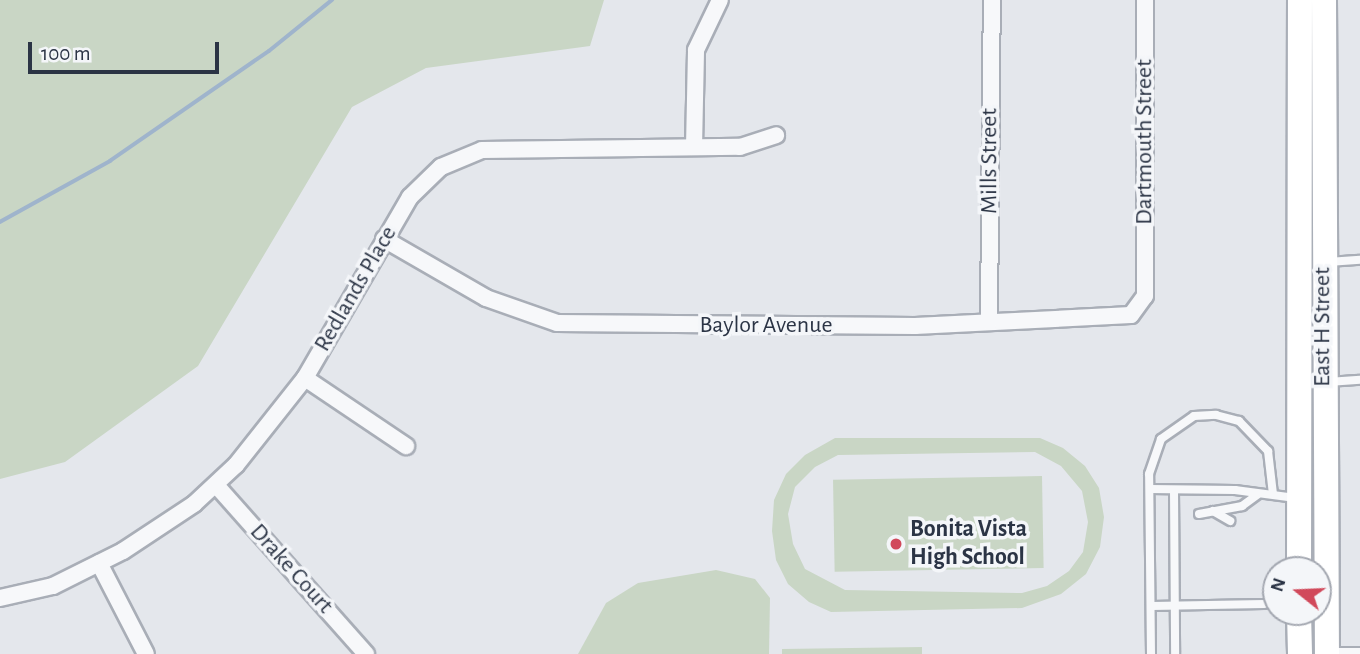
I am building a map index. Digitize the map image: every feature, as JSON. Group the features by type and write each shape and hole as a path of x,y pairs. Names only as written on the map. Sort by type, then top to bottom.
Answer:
{"main road":[{"name":"East H Street","path":"1299,556 1300,0"},
{"name":"East H Street","path":"1324,0 1323,383 1327,653"},
{"path":"1298,499 1325,500"},
{"path":"1300,626 1300,654"}],"street":[{"path":"694,147 696,50 704,26 720,0"},
{"name":"Mills Street","path":"989,322 992,0"},
{"name":"Dartmouth Street","path":"1145,0 1145,284"},
{"name":"Redlands Place","path":"0,598 53,586 99,563 172,521 216,485 255,445 305,378 384,239 419,186 468,154 740,147 776,135"},
{"name":"Baylor Avenue","path":"384,239 486,298 557,323 915,326 1131,315 1145,296 1145,284"},
{"path":"305,378 406,446"},
{"name":"Drake Court","path":"216,485 366,654"},
{"path":"99,563 146,654"}],"lane":[{"path":"1323,263 1360,260"},
{"path":"1323,383 1360,380"},
{"path":"1151,654 1150,489 1153,454 1161,439 1195,416 1216,415 1239,421 1268,451 1273,494"},
{"path":"1150,489 1235,490 1298,499"},
{"path":"1174,491 1175,654"},
{"path":"1199,514 1242,506 1257,495"},
{"path":"1213,511 1230,521"},
{"path":"1152,606 1262,604"},
{"path":"1327,653 1360,652"}],"green space":[{"path":"0,0 604,0 590,46 426,68 352,107 198,366 65,462 0,479"},
{"path":"835,438 1040,438 1063,448 1085,466 1099,488 1104,517 1100,547 1086,574 1061,594 1022,608 831,612 809,602 788,584 776,560 772,531 774,500 786,474 805,455","holes":["1035,452 1061,466 1082,491 1088,522 1083,552 1069,571 1047,586 1022,593 845,590 805,569 793,544 788,514 795,487 815,467 838,455"]},
{"path":"1042,476 1044,568 835,572 833,480"},
{"path":"716,570 755,579 770,598 769,654 578,654 606,603 638,583"},
{"path":"922,647 922,654 782,654 782,649"}],"waterway":[{"path":"0,222 110,161 269,51 332,0"}],"place":[{"name":"Bonita Vista High School","path":"896,544"}]}
